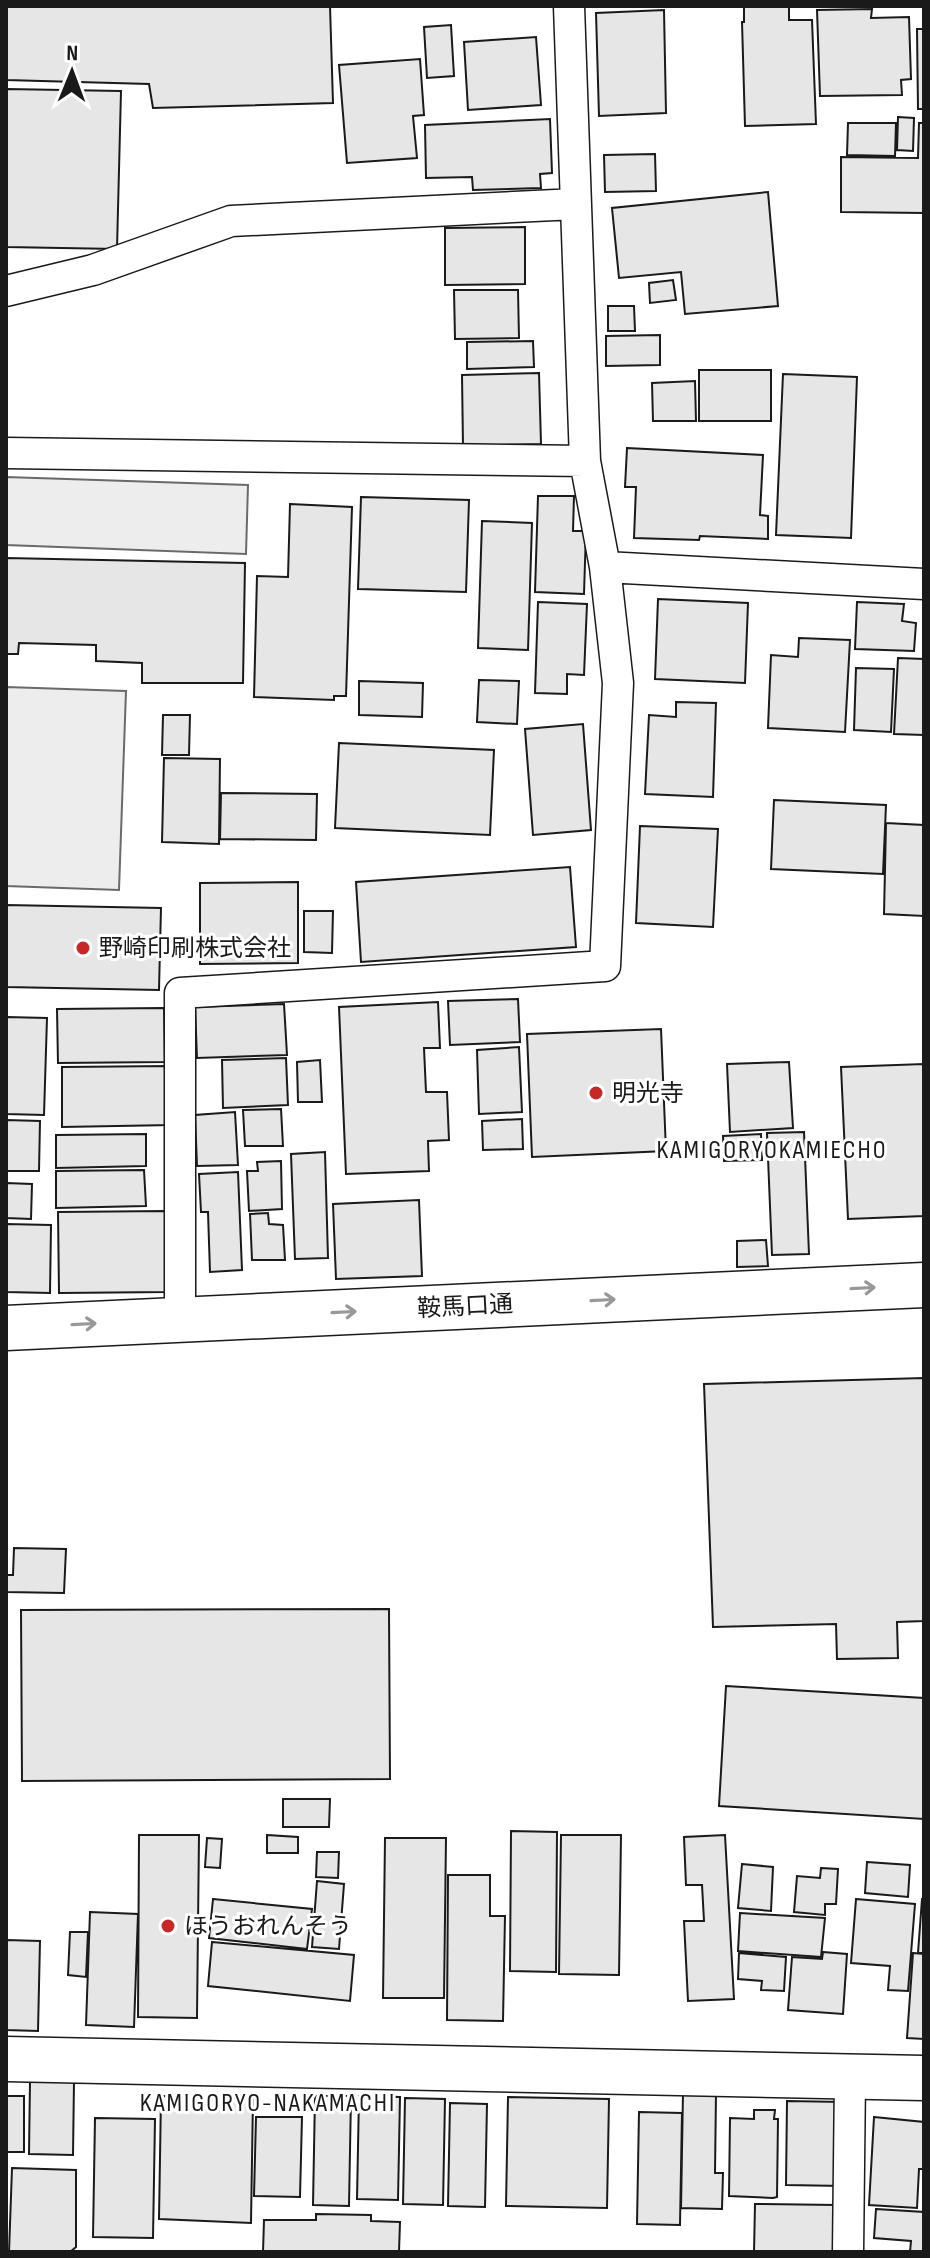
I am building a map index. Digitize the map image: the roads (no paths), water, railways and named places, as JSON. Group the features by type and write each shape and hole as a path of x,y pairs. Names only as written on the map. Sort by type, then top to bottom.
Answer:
{"street":[{"name":"鞍馬口通","path":"6,1328 924,1285"},
{"path":"6,2059 924,2078"}],"lane":[{"path":"180,1319 180,993 605,966 618,683 605,567 585,461 569,6"},
{"path":"6,291 93,270 231,221 576,204"},
{"path":"6,453 585,461"},
{"path":"605,567 924,584"},
{"path":"848,2252 850,2077"}],"place":[{"name":"野崎印刷株式会社","path":"83,948"},
{"name":"明光寺","path":"596,1093"},
{"name":"ほうおれんそう","path":"168,1926"}],"district":[{"name":"KAMIGORYOKAMIECHO","path":"772,1149"},
{"name":"KAMIGORYO-NAKAMACHI","path":"268,2102"}]}
